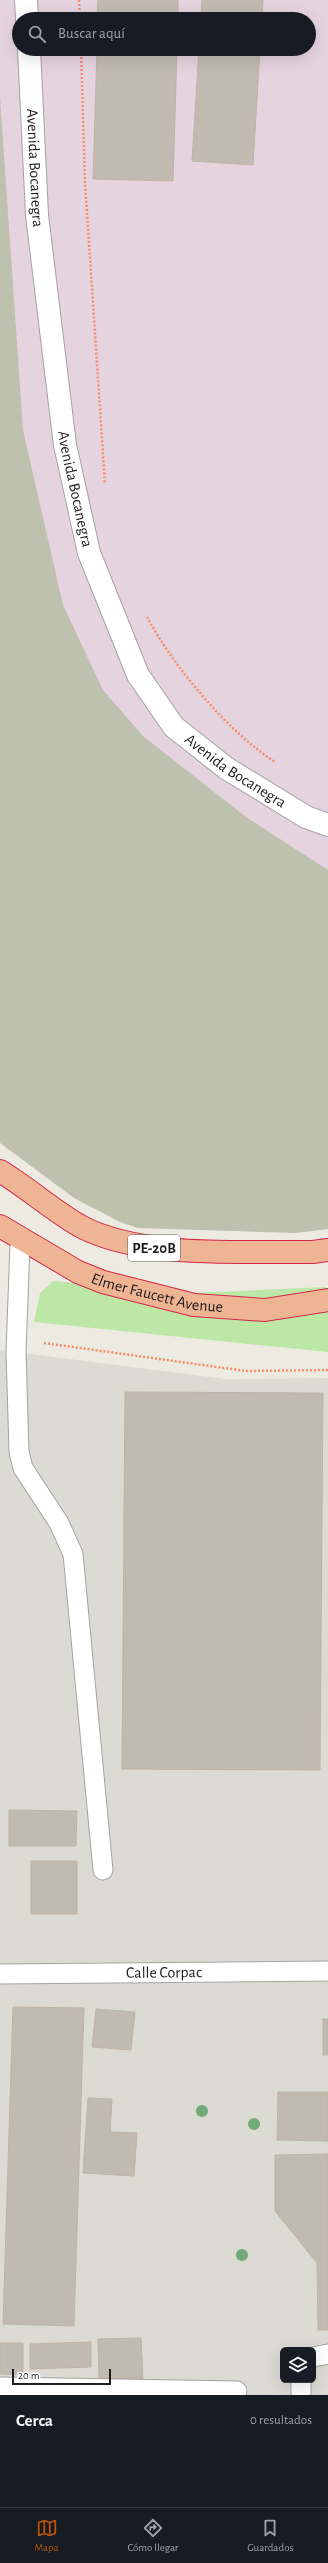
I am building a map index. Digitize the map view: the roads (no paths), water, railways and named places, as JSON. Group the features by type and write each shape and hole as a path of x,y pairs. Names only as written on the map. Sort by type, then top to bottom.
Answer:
{"highway":[{"name":"PE-20B","path":"0,1171 81,1226 124,1243 177,1250 313,1252 328,1250"},
{"name":"Elmer Faucett Avenue","path":"0,1226 78,1272 103,1282 194,1305 265,1310 328,1300"}],"street":[{"path":"26,0 27,12"},
{"name":"Avenida Bocanegra","path":"29,56 38,223 65,445 88,553 138,675 174,727 226,768 306,817 328,825"}],"lane":[{"path":"22,1238 20,1244 16,1339 17,1430 23,1468 59,1523 73,1554 103,1870"},
{"name":"Calle Corpac","path":"0,1974 328,1971"},
{"path":"316,2356 328,2354"},
{"path":"301,2383 301,2395"},
{"path":"0,2386 237,2391"}]}
